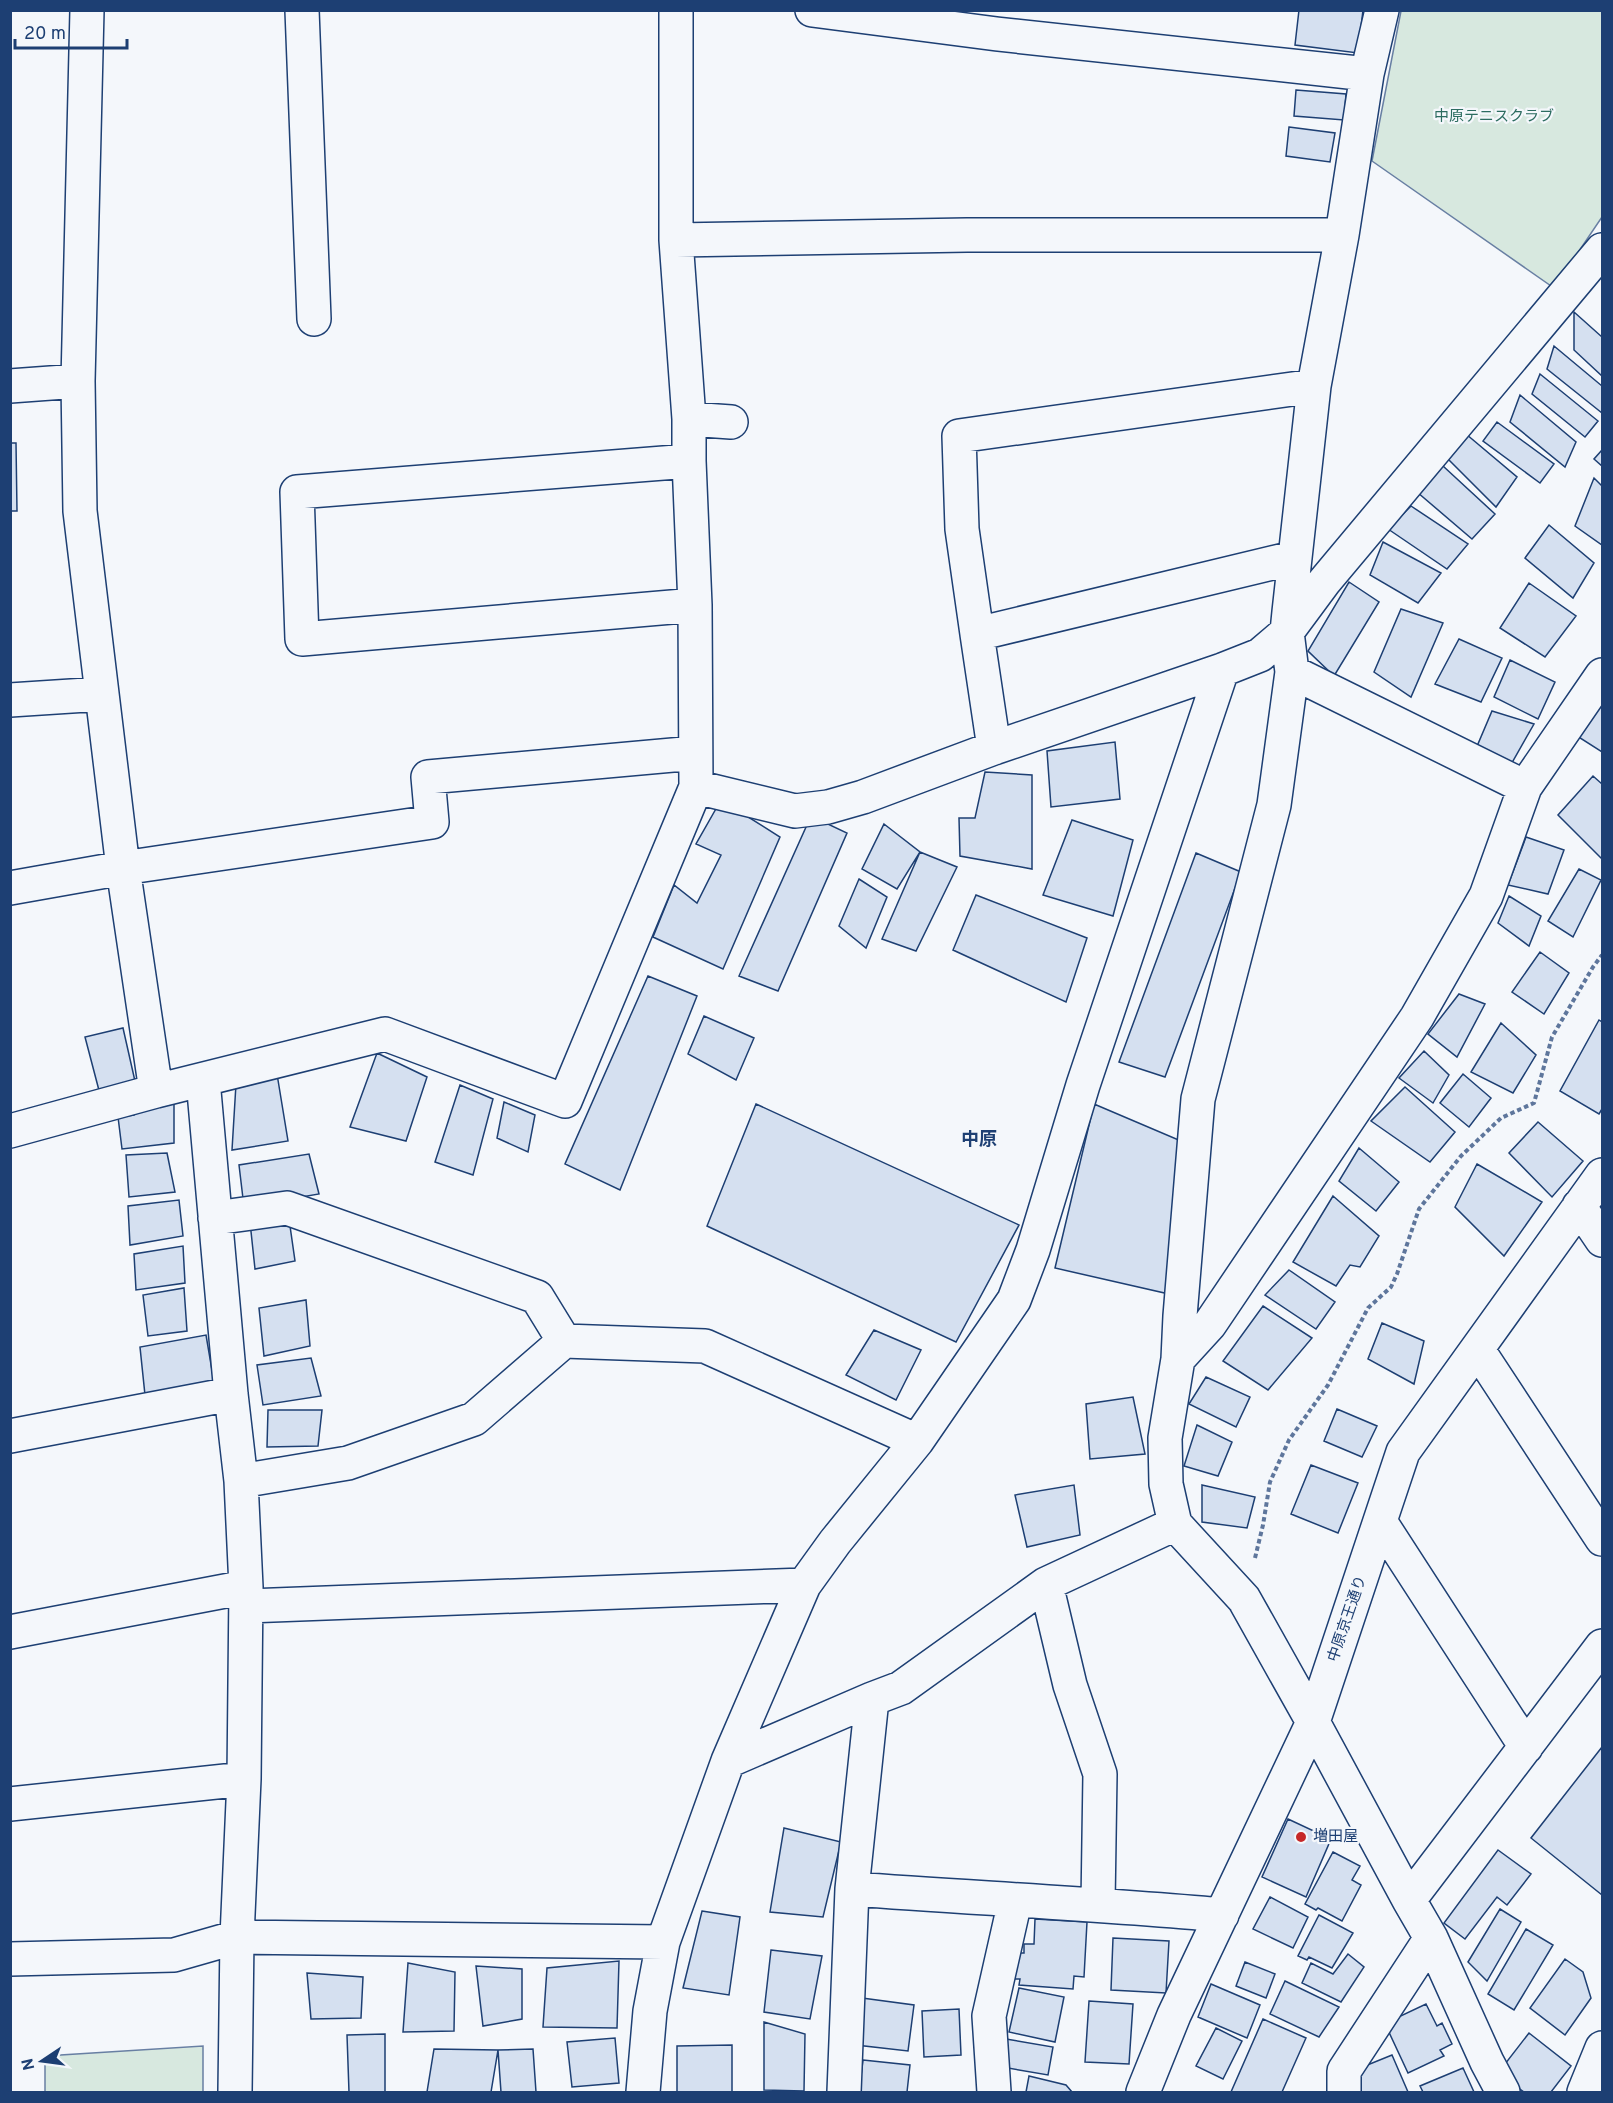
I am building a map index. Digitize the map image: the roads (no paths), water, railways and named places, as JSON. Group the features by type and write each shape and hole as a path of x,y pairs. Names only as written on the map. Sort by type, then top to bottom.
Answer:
{"street":[{"path":"87,10 78,381 80,511 123,868 156,1091"},
{"path":"302,10 314,319"},
{"path":"10,1131 156,1091 385,1034 565,1101 696,787 695,605 689,419 676,240 676,10"},
{"path":"812,10 999,22 1367,74"},
{"path":"1382,10 1367,74 1342,235 1314,386 1293,558 1287,632 1292,672 1274,805 1198,1099 1178,1359 1165,1438 1166,1485 1175,1524 1244,1599 1313,1722 1408,1900 1431,1938 1503,2092"},
{"path":"676,240 967,235 1342,235"},
{"path":"696,787 795,811 828,807 863,797 994,748 1260,655 1287,632 1324,582 1602,250"},
{"path":"10,386 78,381"},
{"path":"994,748 962,529 959,436 1314,386"},
{"path":"689,419 731,422"},
{"path":"689,462 297,492 302,639 695,605"},
{"path":"977,634 1293,558"},
{"path":"643,2092 650,2011 663,1942 728,1761 804,1585 835,1542 917,1441 1014,1300 1033,1250 1083,1085 1222,670"},
{"path":"1292,672 1525,787"},
{"path":"1178,1359 1210,1324 1417,1017 1486,896 1525,787 1602,675"},
{"path":"10,700 102,694"},
{"path":"10,888 123,868 432,822 428,777 695,753"},
{"path":"203,1080 241,1481 246,1597 244,1779 237,1937 235,2092"},
{"name":"中原京王通り","path":"1143,2092 1174,2015 1313,1722 1403,1452 1602,1175"},
{"path":"1579,1206 1602,1240"},
{"path":"215,1218 287,1208 537,1297 564,1341"},
{"path":"241,1481 348,1463 474,1419 564,1341 705,1346 917,1441"},
{"path":"1478,1350 1602,1539"},
{"path":"10,1436 231,1394"},
{"path":"1381,1523 1526,1747"},
{"path":"728,1761 901,1688 1046,1584 1175,1524"},
{"path":"1046,1584 1070,1685 1100,1774 1098,1904"},
{"path":"10,1632 246,1597 804,1585"},
{"path":"1408,1900 1602,1646"},
{"path":"844,2092 852,1888 872,1699"},
{"path":"10,1804 244,1779"},
{"path":"852,1888 1015,1901 1098,1904 1222,1915"},
{"path":"994,2092 989,2016 1015,1901"},
{"path":"10,1959 174,1956 237,1937 663,1942"},
{"path":"1344,2092 1344,2071 1431,1938"},
{"path":"1584,2092 1602,2048"}],"place":[{"name":"増田屋","path":"1301,1837"}],"district":[{"name":"中原","path":"979,1140"}],"park label":[{"name":"中原テニスクラブ","path":"1494,117"}]}
